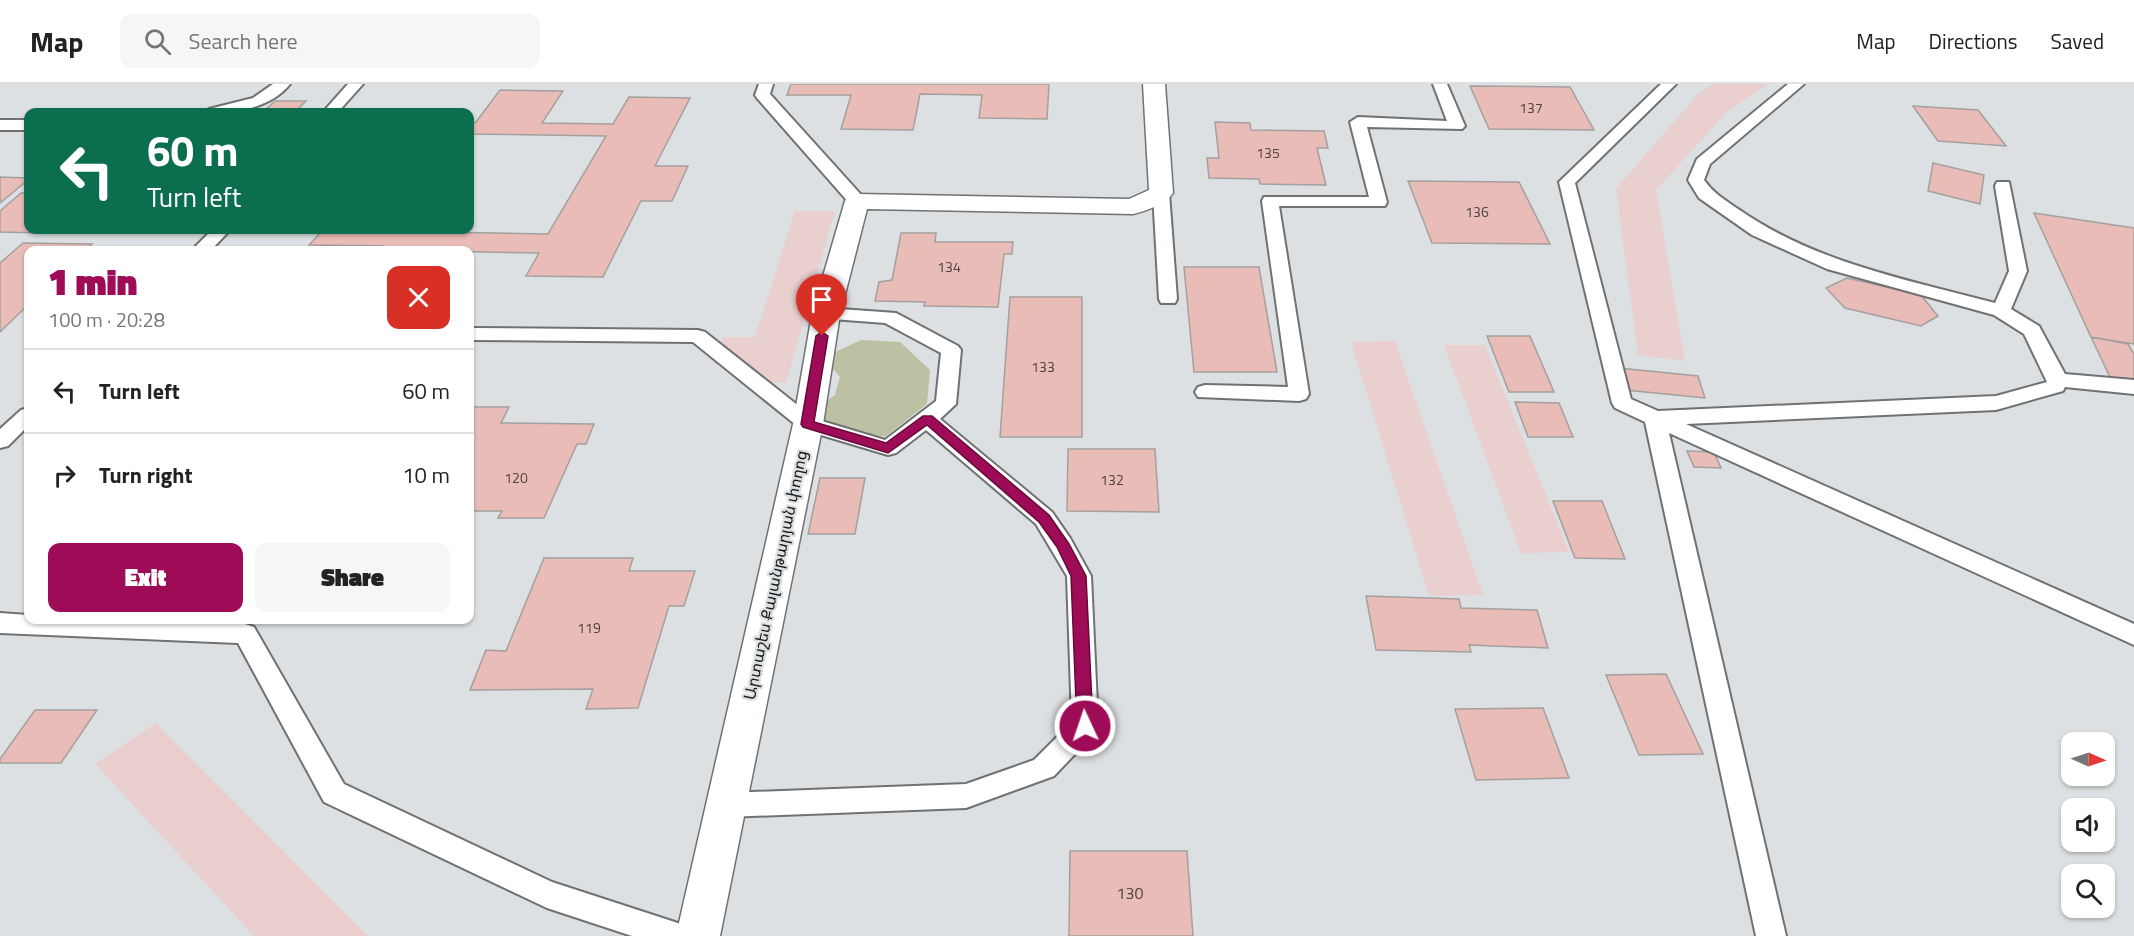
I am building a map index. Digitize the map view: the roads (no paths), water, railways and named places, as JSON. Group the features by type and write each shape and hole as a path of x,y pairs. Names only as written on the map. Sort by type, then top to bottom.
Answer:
{"street":[{"path":"857,201 1133,207 1161,193 1154,84"},
{"name":"Արտաշես Քալանթարյան փողոց","path":"698,936 808,424 826,314 857,201"}],"lane":[{"path":"230,108 258,101 283,84"},
{"path":"334,108 356,84"},
{"path":"766,84 762,95 857,201"},
{"path":"1205,392 1299,394 1270,201 1379,202 1358,122 1457,126 1440,84"},
{"path":"1669,84 1567,182 1622,403 2134,635"},
{"path":"1655,418 1996,403 2056,386 2058,380 2032,330 2001,311 1833,265 1758,231 1705,194 1696,180 1703,162 1797,84"},
{"path":"0,125 24,125"},
{"path":"2001,311 2018,272 2003,186"},
{"path":"1161,193 1168,299"},
{"path":"205,246 217,234"},
{"path":"474,334 698,336 808,424 888,448 946,404 951,350 889,317 826,314"},
{"path":"2058,380 2134,387"},
{"path":"726,805 966,796 1044,768 1085,726 1079,576 1062,544 1044,518 927,418"},
{"path":"1655,418 1770,936"},
{"path":"0,441 24,419"},
{"path":"0,623 245,634 334,793 547,894 676,936"}]}
